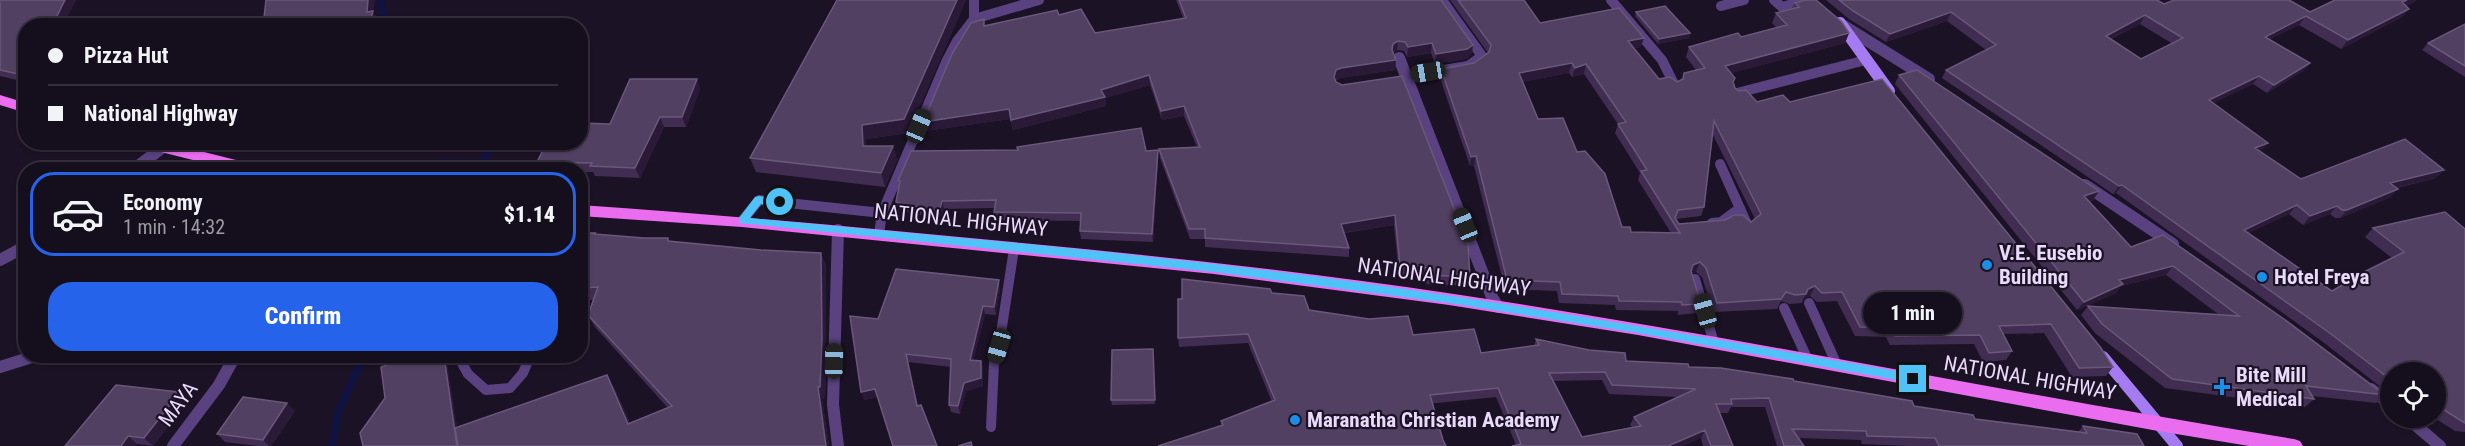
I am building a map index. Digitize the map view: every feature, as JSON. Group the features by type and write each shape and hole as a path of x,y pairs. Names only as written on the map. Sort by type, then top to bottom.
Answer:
{"main road":[{"path":"0,100 18,106"},
{"path":"175,150 224,162"},
{"name":"NATIONAL HIGHWAY","path":"588,212 742,221 1214,268 1498,307 2294,446"}],"street":[{"path":"1833,17 1939,86"},
{"path":"1844,26 1866,60 1897,100"},
{"path":"1399,58 1402,76 1498,307"},
{"path":"144,162 159,150"},
{"path":"2075,177 2180,249"},
{"path":"838,230 833,405 838,446"},
{"path":"0,260 18,250"},
{"path":"2095,346 2177,446"},
{"path":"0,367 18,361"},
{"name":"MAYA","path":"173,446 219,385 231,363"},
{"path":"2357,378 2380,396"},
{"path":"2419,428 2440,446"}],"lane":[{"path":"974,0 974,19"},
{"path":"879,234 882,213 957,40 974,19 1039,0"},
{"path":"1402,76 1468,66 1482,56 1442,0"},
{"path":"1611,0 1662,60 1674,84"},
{"path":"1721,6 1744,0"},
{"path":"1774,0 1782,7 1807,0"},
{"path":"1737,93 1866,60"},
{"path":"1720,165 1745,210 1747,224"},
{"path":"742,221 759,200 882,213"},
{"path":"1704,223 1721,222 1745,210"},
{"path":"991,427 994,363 999,346 1014,249"},
{"path":"1695,279 1714,343"},
{"path":"1809,303 1837,365"},
{"path":"1784,308 1808,360"},
{"path":"462,363 468,374 486,390 510,388 523,373 527,363"}],"building":[{"path":"0,0 65,0 56,18 18,18 18,74 0,70"},
{"path":"266,0 368,0 367,12 373,11 371,18 264,18"},
{"path":"837,0 957,0 904,119 862,125 863,146 893,146 881,173 750,158"},
{"path":"1179,0 1441,0 1473,45 1467,49 1436,54 1432,43 1408,47 1405,42 1398,41 1393,44 1392,50 1396,60 1341,68 1336,70 1334,77 1336,82 1342,85 1402,76 1468,244 1470,277 1428,275 1428,268 1400,266 1395,215 1341,224 1349,248 1205,238 1205,229 1189,229 1159,149 1200,147 1184,106 1161,111 1149,75 1101,90 1105,97 1011,120 1009,109 923,122 952,54 971,23 984,19 984,26 1057,10 1059,15 1081,9 1095,33 1186,18"},
{"path":"1458,0 1524,0 1540,23 1619,8 1644,38 1628,41 1659,79 1670,77 1677,82 1683,79 1684,73 1705,68 1689,47 1738,33 1741,37 1787,25 1776,13 1799,7 1795,3 1816,0 1842,22 1849,33 1725,66 1735,78 1733,82 1735,88 1739,91 1746,90 1757,102 1783,95 1790,102 1882,79 2101,348 2113,367 2079,368 2051,324 1999,326 2012,351 1989,353 1980,335 1895,336 1891,328 1860,327 1842,292 1822,293 1815,286 1808,289 1806,294 1795,295 1786,292 1781,299 1717,303 1706,268 1700,262 1693,265 1691,271 1701,304 1619,301 1618,296 1562,294 1560,282 1507,280 1476,156 1471,157 1441,69 1474,63 1489,52 1491,45","holes":["1572,63 1575,68 1586,64 1626,122 1618,124 1647,170 1641,171 1680,233 1631,232 1630,227 1622,227 1605,174 1585,151 1577,152 1563,118 1538,119 1519,73","1714,121 1761,214 1751,222 1743,215 1734,215 1725,220 1679,224 1675,218 1678,210 1704,207"]},
{"path":"1839,0 2157,0 2164,4 2174,0 2289,0 2310,12 2335,0 2407,0 2402,2 2409,9 2348,40 2306,16 2265,37 2310,63 2274,85 2259,76 2209,100 2268,143 2255,148 2301,179 2405,139 2444,170 2390,183 2398,189 2347,210 2342,210 2337,206 2310,216 2297,205 2244,230 2332,291 2404,252 2373,228 2445,212 2465,229 2465,423 2446,411 2446,362 2380,362 2380,372 2122,185 2119,186 1946,70 1996,45 1951,12 1890,34","holes":["2145,15 2183,38 2141,59 2106,36"]},
{"path":"1665,6 1690,33 1659,39 1636,12"},
{"path":"2465,24 2465,66 2428,43"},
{"path":"1917,70 2099,191 2084,196 2131,247 2163,235 2284,319 2380,391 2380,394 2306,386 2314,399 2172,379 2102,324 2088,306 2239,316 2173,266 2119,280 2123,284 2084,302 1899,75"},
{"path":"630,79 697,79 682,117 660,117 635,168 590,166 592,163 588,162 537,162 543,150 588,150 588,123 610,124"},
{"path":"1141,128 1146,151 1158,150 1152,234 1080,231 1081,213 994,212 996,200 942,201 939,212 896,202 900,181 898,181 911,151 1018,150 1017,147"},
{"path":"588,233 668,238 668,241 761,250 821,253 822,339 820,387 818,387 826,446 458,446 455,428 607,375 628,424 672,406 588,315 598,287 588,288"},
{"path":"896,269 999,280 994,307 983,306 970,360 981,361 981,378 964,383 958,406 949,405 951,359 906,354 917,406 921,405 937,446 893,446 875,389 861,392 850,316 878,319"},
{"path":"1182,279 1270,289 1272,293 1304,296 1309,310 1369,319 1408,316 1413,335 1474,329 1481,353 1539,345 1536,339 1589,350 1625,353 1626,361 1688,364 1689,367 1721,368 1793,379 1912,401 1914,406 1973,415 1975,419 2087,433 2083,426 2137,434 2144,446 1939,446 1935,438 1867,436 1866,431 1792,429 1804,446 1784,446 1769,398 1731,399 1732,404 1716,404 1733,446 1711,446 1705,430 1668,446 1512,446 1521,444 1498,388 1430,395 1446,446 1158,446 1223,425 1221,421 1275,400 1248,334 1178,338 1178,299 1182,299","holes":["1605,372 1612,385 1696,389 1634,417 1641,426 1582,437 1549,373"]},
{"path":"1153,349 1155,400 1111,400 1112,350"},
{"path":"392,363 445,363 457,446 363,446 360,433 385,398 381,367"},
{"path":"116,385 180,392 144,438 128,436 121,446 65,446"},
{"path":"243,397 287,403 263,440 217,434"},
{"path":"971,442 972,446 958,446"}],"waterway":[{"path":"380,0 384,18"},
{"path":"482,162 489,150"},
{"path":"332,446 338,412 361,363"}],"place":[{"name":"V.E. Eusebio Building","path":"1987,265"},
{"name":"Hotel Freya","path":"2262,277"},
{"name":"Bite Mill Medical","path":"2222,387"},
{"name":"Maranatha Christian Academy","path":"1295,420"}],"route":[{"path":"780,202 759,200 742,221 1214,268 1449,299 1638,329 1913,379"}]}
